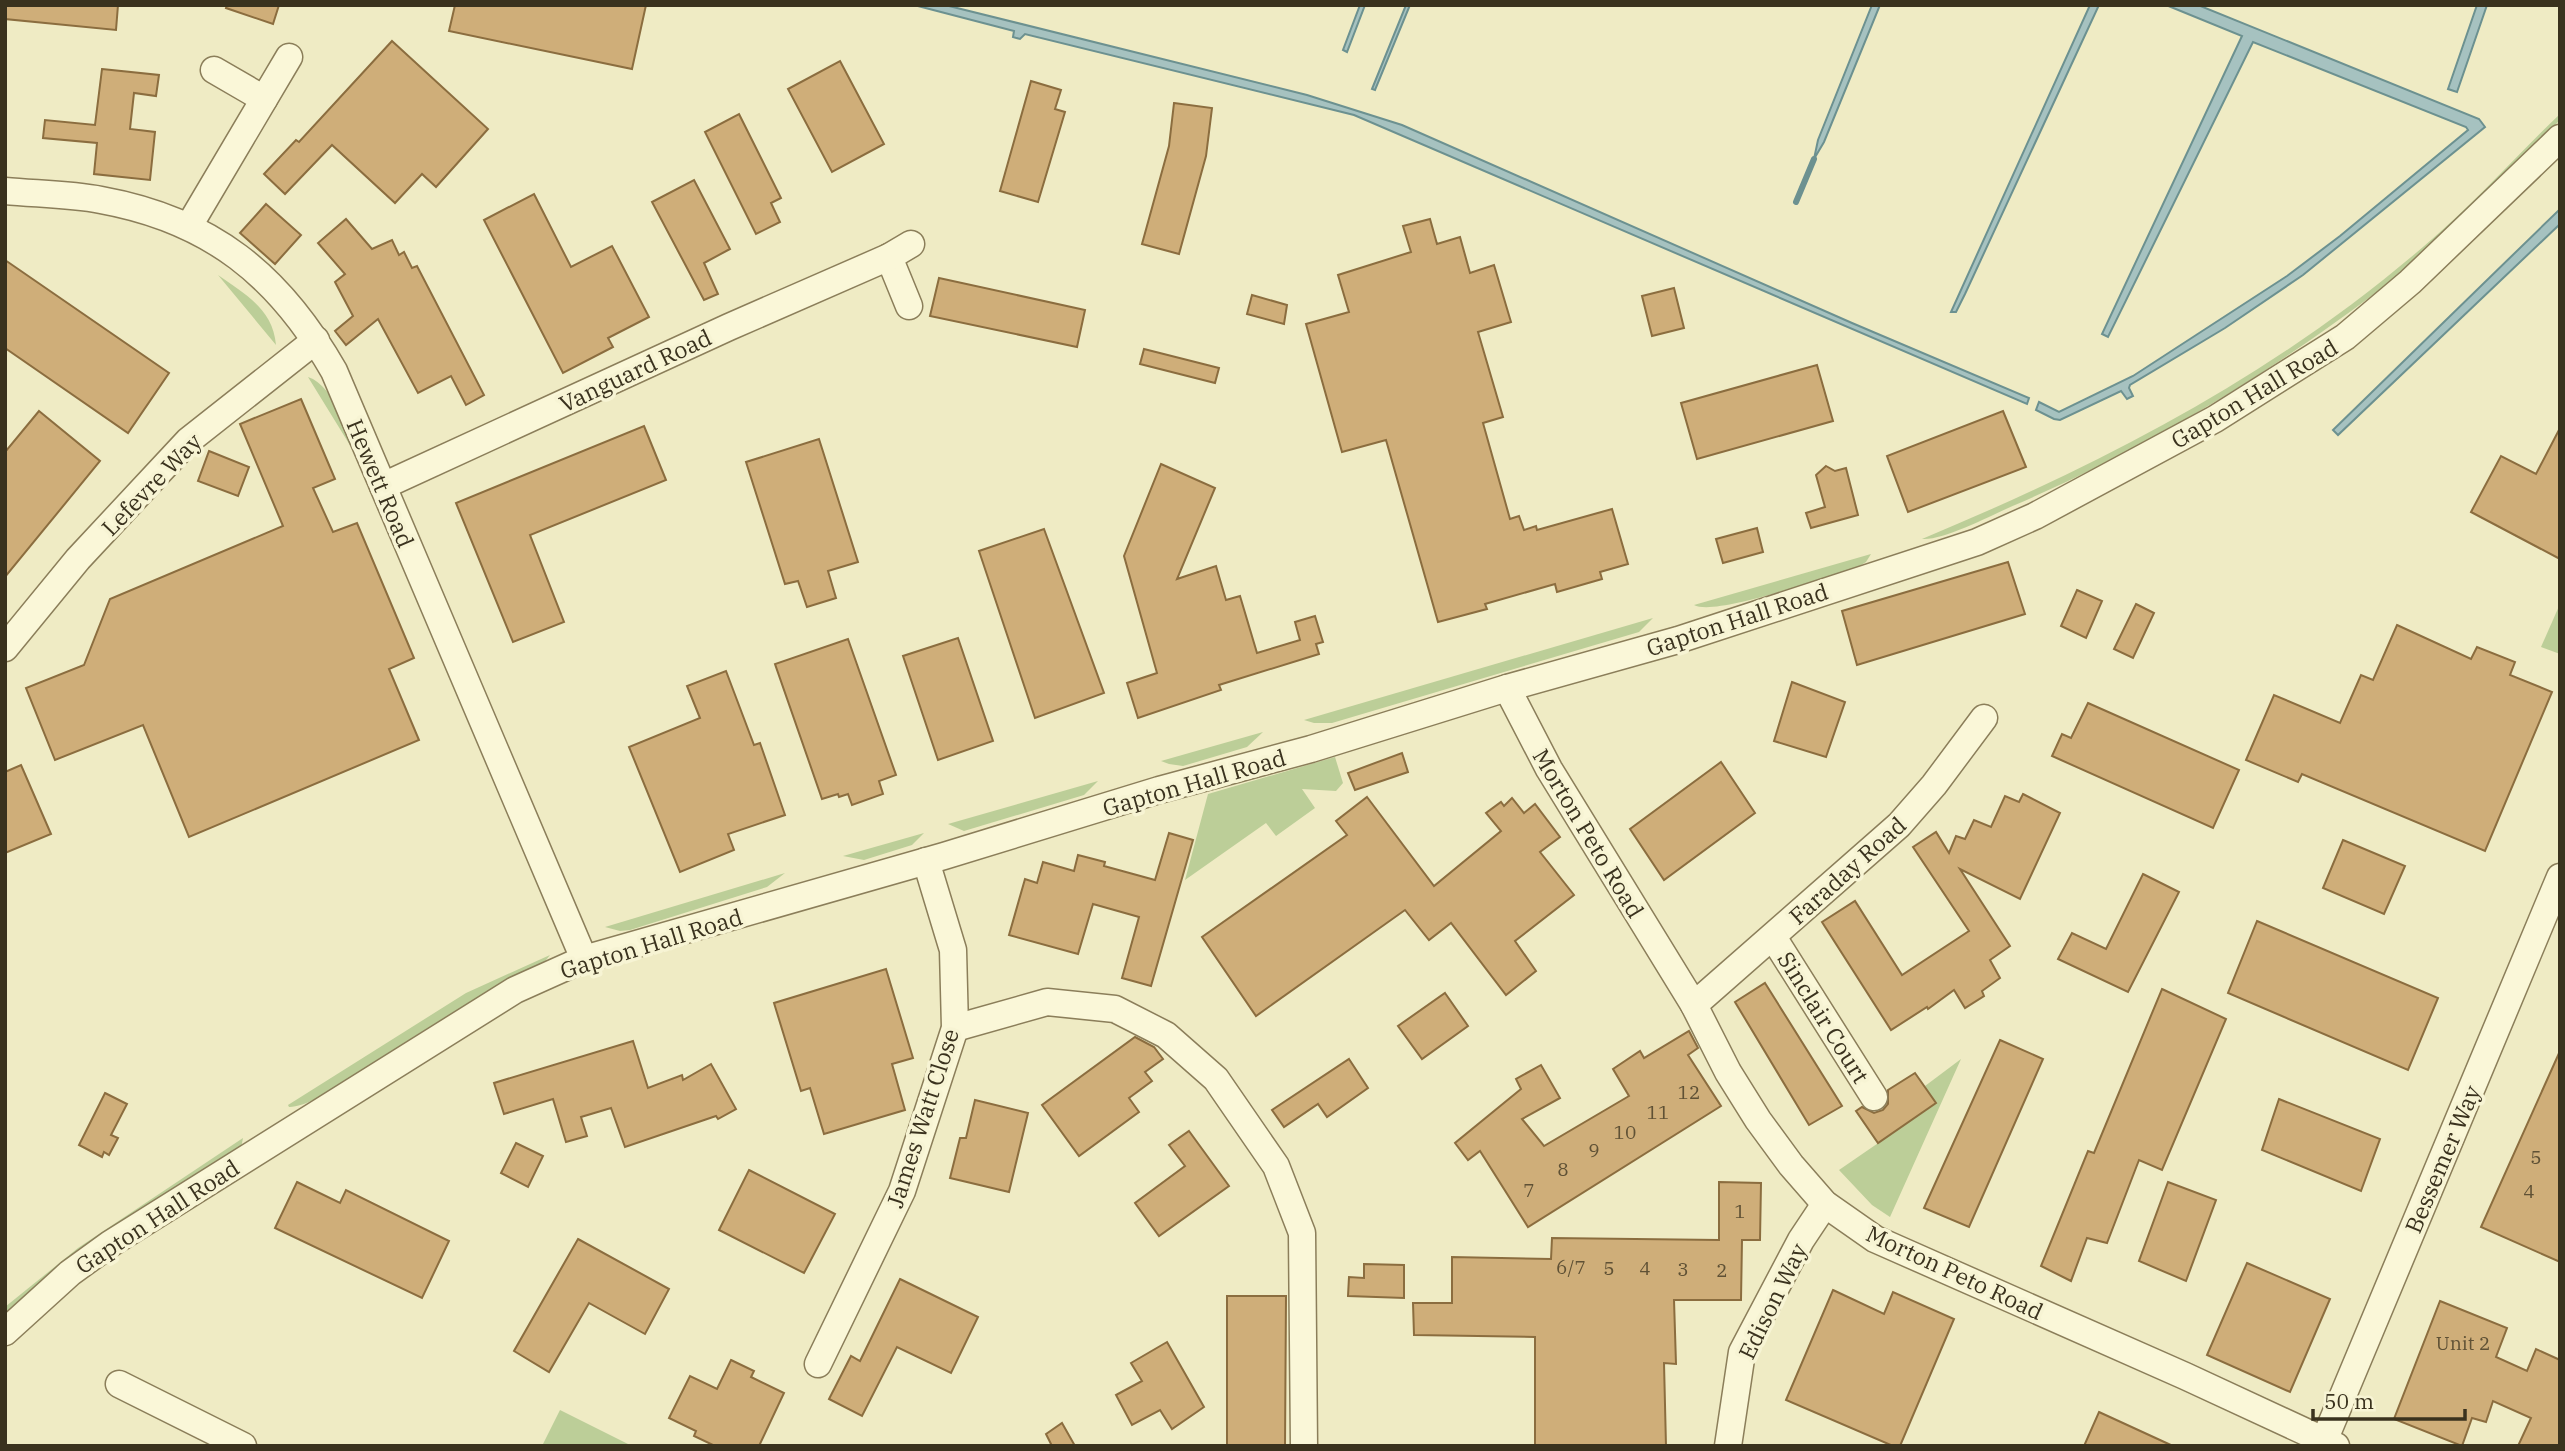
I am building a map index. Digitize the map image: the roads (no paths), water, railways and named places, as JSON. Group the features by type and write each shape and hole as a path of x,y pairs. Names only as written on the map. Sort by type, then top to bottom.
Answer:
{"street":[{"path":"189,226 289,57"},
{"path":"214,70 264,99"},
{"name":"Gapton Hall Road","path":"5,1332 70,1273 110,1244 515,990 584,960 1690,636 1977,542 2047,510 2215,419 2346,337 2410,282 2560,138"},
{"name":"Hewett Road","path":"5,191 98,199 124,204 189,226 242,258 295,312 334,371 584,960"},
{"name":"Vanguard Road","path":"383,486 889,257 911,244"},
{"path":"889,257 909,306"},
{"name":"Lefevre Way","path":"5,648 78,559 188,441 316,340"},
{"name":"Morton Peto Road","path":"1507,688 1549,769 1694,1005 1728,1072 1791,1165 1825,1204 1875,1239 2330,1443"},
{"name":"Faraday Road","path":"1694,1005 1899,825 1934,785 1984,718"},
{"name":"James Watt Close","path":"818,1364 902,1191 955,1028 953,950 926,861"},
{"name":"Bessemer Way","path":"2330,1443 2560,877"},
{"name":"Sinclair Court","path":"1773,937 1874,1097"},
{"path":"955,1028 1047,1002 1115,1009 1166,1035 1216,1079 1276,1166 1302,1233 1304,1446"},
{"name":"Edison Way","path":"1728,1446 1742,1352 1801,1240 1825,1204"},
{"path":"119,1384 243,1446"}],"water":[{"path":"914,5 945,5 1307,95 1402,125 2029,398 2027,404 1354,115 1025,34 1020,39 1013,37 1014,31"},
{"path":"1360,5 1365,5 1347,52 1343,50"},
{"path":"1406,5 1410,5 1375,90 1372,89"},
{"path":"1872,5 1880,5 1824,142 1814,159 1818,140"},
{"path":"2090,5 2099,5 1965,294 1956,312 1951,312"},
{"path":"2166,5 2198,5 2479,119 2485,127 2303,275 2225,328 2130,385 2133,396 2127,399 2121,391 2060,420 2054,419 2036,410 2039,402 2059,412 2133,376 2287,276 2340,236 2468,130 2253,42 2108,337 2102,334 2242,36"},
{"path":"2477,5 2487,5 2457,92 2448,89"},
{"path":"2560,209 2560,224 2338,435 2333,430"}],"waterway":[{"path":"1796,202 1814,159"}]}
